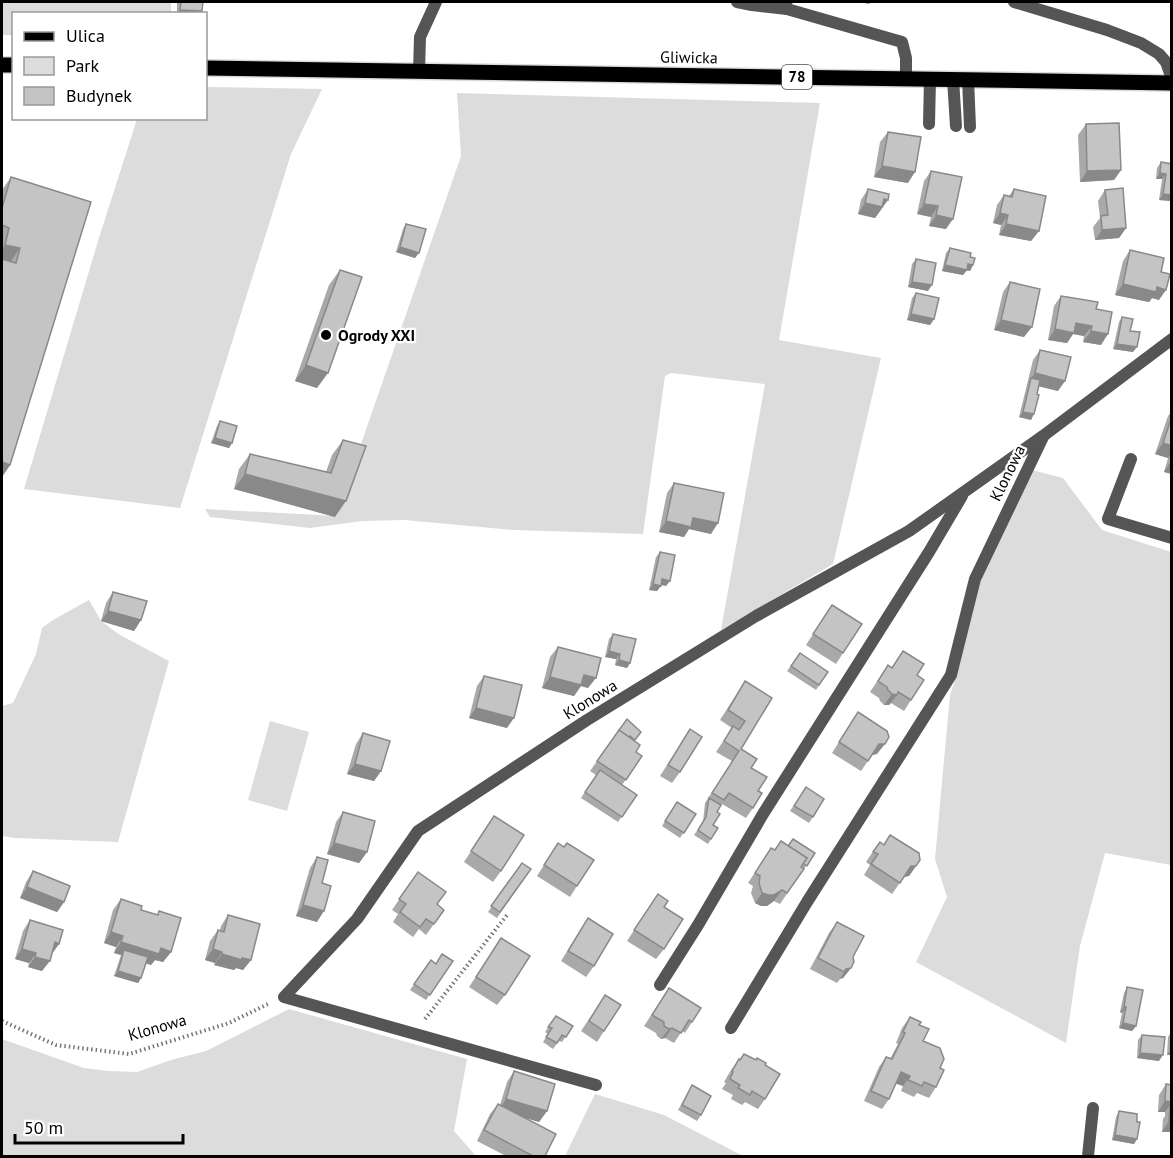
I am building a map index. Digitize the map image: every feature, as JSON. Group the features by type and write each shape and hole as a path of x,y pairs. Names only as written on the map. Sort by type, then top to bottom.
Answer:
{"main road":[{"name":"Gliwicka","path":"207,68 1172,81"}],"street":[{"path":"419,72 420,38 436,2"},
{"path":"737,2 752,5 786,5 902,42 906,57 906,78"},
{"path":"1014,2 1107,30 1141,43 1159,54 1166,62 1172,81"},
{"path":"929,124 930,79"},
{"path":"956,126 961,79"},
{"path":"961,79 970,127"},
{"name":"Klonowa","path":"284,997 357,919 418,831 587,720 756,616 909,531 1043,436 1172,339"},
{"name":"Klonowa","path":"731,1028 807,902 951,675 975,579 1043,436"},
{"path":"1131,459 1108,519 1172,538"},
{"name":"Klonowa","path":"660,985 698,925 762,814 966,490"},
{"path":"284,997 596,1085"},
{"path":"1088,1156 1093,1108"}],"path":[{"path":"414,1034 507,915"},
{"name":"Klonowa","path":"2,1021 56,1045 129,1054 229,1023 284,997"}],"green space":[{"path":"2,2 171,2 171,12 12,12 12,35 2,35"},
{"path":"207,87 322,89 291,154 180,508 24,489 137,120 207,120"},
{"path":"457,93 820,103 779,340 881,358 833,564 721,630 765,384 671,373 665,376 643,534 514,530 405,520 362,521 310,528 210,517 205,509 336,516 461,156"},
{"path":"1032,470 1063,478 1102,530 1171,552 1171,865 1105,853 1080,946 1066,1043 916,962 947,897 935,859 950,695 983,572"},
{"path":"89,600 101,621 120,635 169,661 118,842 2,836 2,706 13,703 36,654 42,628"},
{"path":"270,721 309,732 287,811 248,800"},
{"path":"289,1009 467,1059 454,1131 476,1156 2,1156 2,1039 84,1068 137,1072 206,1051"},
{"path":"595,1094 664,1115 743,1156 565,1156"}],"building":[{"path":"181,2 203,2 202,11 180,10"},
{"path":"1119,123 1121,170 1087,171 1086,124"},
{"path":"888,132 921,137 915,172 882,166"},
{"path":"1161,162 1172,164 1172,195 1163,194 1166,174 1160,173"},
{"path":"931,171 962,177 953,219 936,215 938,206 924,204"},
{"path":"11,177 91,202 10,465 2,462 2,259 16,263 20,248 5,245 9,228 2,225 2,208"},
{"path":"1123,188 1126,228 1102,230 1101,216 1108,215 1105,190"},
{"path":"868,189 889,194 888,200 884,199 882,207 865,203"},
{"path":"1014,189 1046,196 1039,231 1006,224 1008,215 1000,213 1004,195 1012,197"},
{"path":"406,224 426,229 419,253 400,247"},
{"path":"950,248 971,253 970,257 975,258 973,265 968,264 967,270 945,265"},
{"path":"1130,250 1164,258 1161,272 1170,274 1166,290 1157,287 1156,292 1123,284"},
{"path":"916,259 936,263 932,285 912,282"},
{"path":"340,270 362,277 328,373 306,365"},
{"path":"1010,282 1040,289 1032,327 1001,320"},
{"path":"916,293 939,298 934,319 911,314"},
{"path":"1061,296 1098,302 1096,309 1112,312 1108,334 1091,331 1092,326 1076,323 1074,333 1055,329"},
{"path":"1122,317 1133,319 1130,331 1140,332 1137,347 1117,344"},
{"path":"1040,350 1071,357 1065,381 1035,373"},
{"path":"1031,378 1040,380 1034,414 1023,412"},
{"path":"1172,416 1172,446 1163,443"},
{"path":"220,421 237,426 232,443 215,438"},
{"path":"343,440 366,446 346,501 245,474 250,454 331,473"},
{"path":"674,483 724,493 718,523 693,518 691,527 666,521"},
{"path":"660,552 675,555 670,581 662,579 661,586 653,584"},
{"path":"113,592 147,601 141,620 108,611"},
{"path":"832,605 862,624 843,653 813,634"},
{"path":"613,634 636,639 630,663 619,660 620,654 609,651"},
{"path":"558,647 601,658 596,678 584,675 581,685 550,677"},
{"path":"903,651 924,664 917,675 924,680 911,700 898,692 897,695 892,694 878,681 888,665 892,668"},
{"path":"800,653 828,672 819,685 791,666"},
{"path":"484,676 522,685 514,718 476,708"},
{"path":"745,681 772,698 741,749 757,759 751,768 767,777 758,791 762,793 753,808 729,793 724,800 712,793 739,751 724,741 733,726 739,730 745,721 728,710"},
{"path":"858,712 887,731 889,737 885,744 879,744 868,761 839,742"},
{"path":"627,719 641,732 635,740 619,730"},
{"path":"690,729 702,737 680,772 668,765"},
{"path":"619,730 640,745 636,752 642,756 626,780 597,761"},
{"path":"363,733 390,741 381,771 355,764"},
{"path":"600,770 637,795 622,817 585,792"},
{"path":"806,787 824,799 813,817 794,806"},
{"path":"709,798 721,805 717,812 720,814 713,825 718,828 711,839 698,830 706,817"},
{"path":"677,802 696,814 684,833 665,821"},
{"path":"343,812 375,821 367,852 334,843"},
{"path":"494,816 524,835 501,871 471,851"},
{"path":"890,835 919,853 920,860 916,866 911,866 900,883 871,864 878,854 873,852 880,842 884,845"},
{"path":"793,839 815,853 807,866 803,863 807,858 788,846"},
{"path":"781,841 807,858 801,867 804,869 787,893 782,890 774,895 768,895 762,893 759,883 760,876 755,873 771,848 775,850"},
{"path":"558,843 564,847 567,843 594,860 577,886 544,865"},
{"path":"317,857 328,860 322,883 331,886 324,911 303,905"},
{"path":"522,863 531,869 500,912 491,906"},
{"path":"33,871 70,886 64,902 27,887"},
{"path":"418,872 446,892 437,904 444,910 434,924 426,919 420,927 400,912 406,904 399,899"},
{"path":"658,894 668,901 664,907 683,919 664,949 634,930"},
{"path":"121,899 142,906 141,910 158,915 159,911 181,918 171,952 161,948 159,954 121,942 123,936 111,932"},
{"path":"228,915 260,924 251,960 242,958 242,960 213,949 218,930 224,932"},
{"path":"588,918 613,934 594,966 568,951"},
{"path":"30,920 63,930 59,944 55,942 50,961 35,957 36,953 22,949"},
{"path":"837,922 864,936 853,957 854,962 851,968 844,972 818,958"},
{"path":"501,938 530,956 505,995 476,977"},
{"path":"124,950 148,957 141,978 118,971"},
{"path":"442,954 453,961 430,995 414,984 431,960 436,964"},
{"path":"1127,987 1143,990 1136,1026 1123,1023"},
{"path":"669,988 701,1008 692,1022 689,1020 681,1033 664,1026 664,1022 652,1015"},
{"path":"605,995 621,1005 604,1031 589,1021"},
{"path":"556,1016 573,1026 566,1037 562,1035 557,1043 546,1037 552,1028 548,1027"},
{"path":"910,1017 921,1022 919,1025 929,1029 923,1041 940,1048 944,1059 940,1068 944,1070 936,1087 924,1082 922,1086 908,1080 910,1076 901,1072 889,1099 871,1091 886,1057 892,1059"},
{"path":"1142,1035 1165,1037 1163,1055 1140,1053"},
{"path":"744,1054 766,1063 765,1065 780,1074 765,1099 752,1091 750,1095 738,1088 740,1085 730,1079 732,1071"},
{"path":"514,1071 555,1084 547,1111 506,1099"},
{"path":"1166,1084 1172,1085 1172,1102 1165,1101"},
{"path":"692,1085 711,1096 701,1115 682,1105"},
{"path":"498,1104 556,1134 545,1156 533,1156 484,1130"},
{"path":"1170,1108 1172,1108 1172,1121 1169,1121"},
{"path":"1119,1111 1137,1114 1137,1122 1140,1122 1137,1139 1115,1135"}],"place":[{"name":"Ogrody XXI","path":"326,335"}]}
